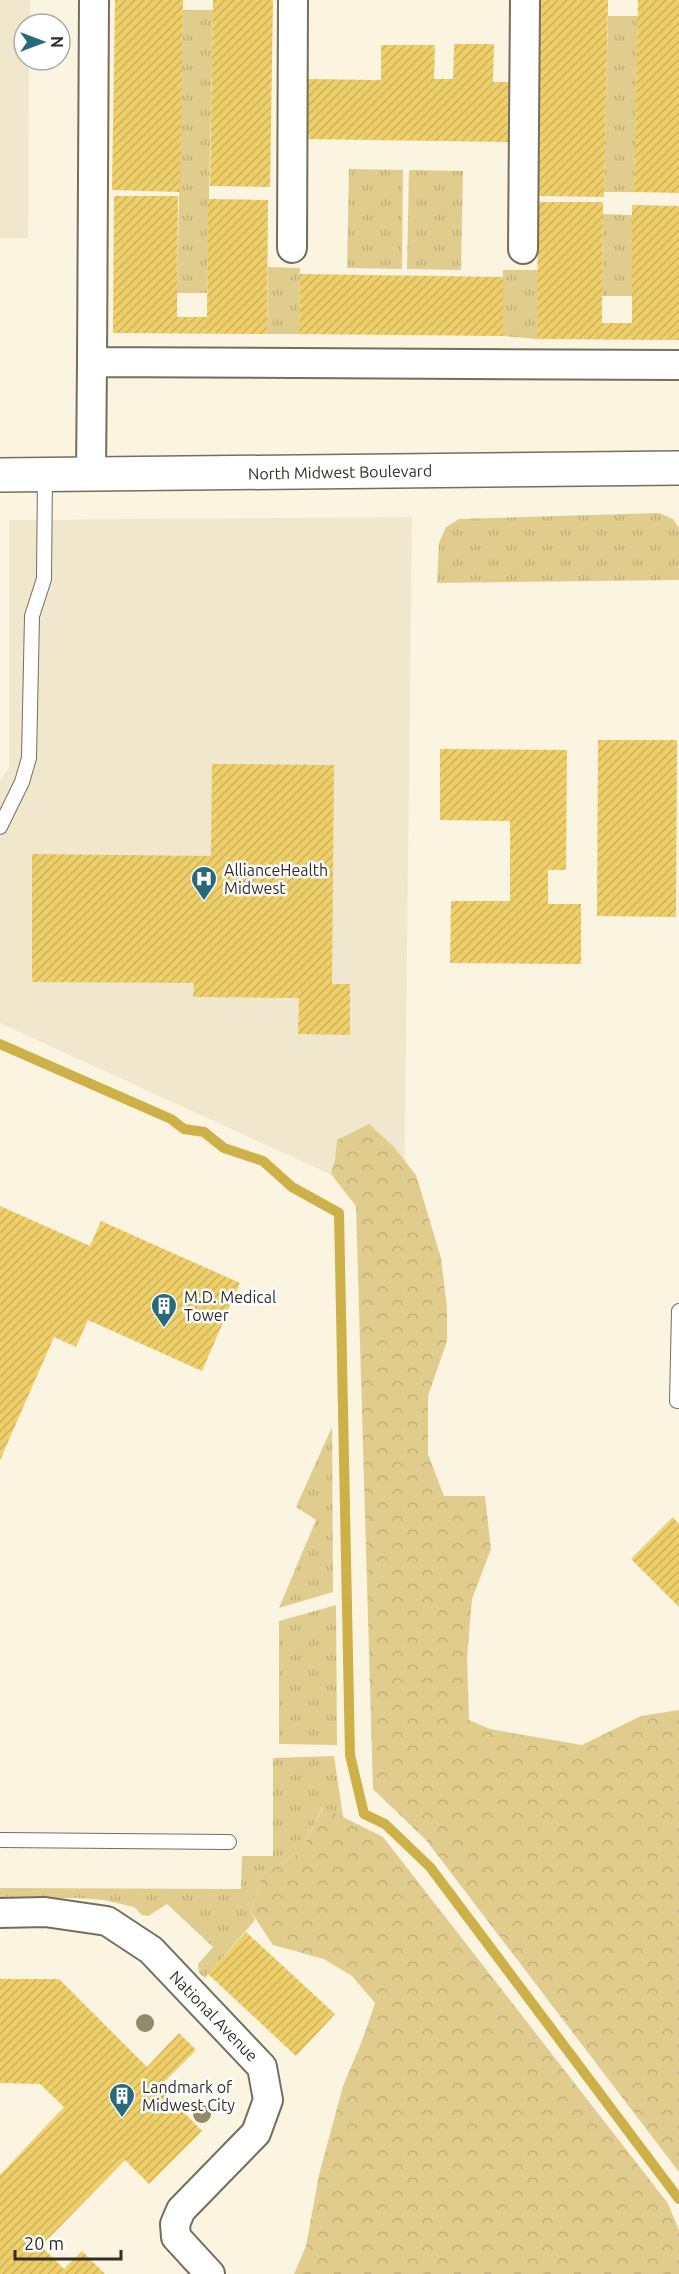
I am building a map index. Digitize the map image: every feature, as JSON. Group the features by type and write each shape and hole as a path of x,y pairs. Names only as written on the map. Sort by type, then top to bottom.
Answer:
{"main road":[{"name":"North Midwest Boulevard","path":"0,475 679,468"}],"street":[{"path":"91,474 94,0"},
{"path":"292,248 293,0"},
{"path":"523,249 525,0"},
{"path":"92,362 679,364"},
{"name":"National Avenue","path":"0,1913 45,1912 107,1921 151,1950 262,2067 268,2100 256,2133 181,2210 175,2224 176,2237 210,2274"}],"lane":[{"path":"0,827 22,783 29,758 32,616 44,579 45,474"},
{"path":"677,1401 679,1311"},
{"path":"0,1840 229,1842"}],"shaded area":[{"path":"0,0 30,0 30,12 12,12 12,72 29,72 28,238 0,238"},
{"name":"AllianceHealth Midwest","path":"412,517 404,1208 0,1023 0,781 9,768 9,520"}],"green space":[{"path":"183,10 213,10 207,293 177,293"},
{"path":"608,16 638,16 634,192 604,192"},
{"path":"349,169 403,170 402,269 347,268"},
{"path":"409,170 463,171 461,270 407,269"},
{"path":"603,214 632,215 632,296 602,296"},
{"path":"268,267 300,268 299,334 267,334"},
{"path":"503,270 538,270 537,339 503,336"},
{"path":"659,513 673,519 679,528 679,580 437,583 439,543 446,527 459,519"},
{"path":"369,1124 394,1147 416,1175 441,1258 447,1308 447,1341 428,1396 428,1454 444,1496 485,1496 491,1549 472,1599 467,1658 469,1720 490,1729 582,1745 641,1716 679,1710 679,2172 426,1840 373,1789 356,1206 331,1174 337,1140"},
{"path":"332,1427 333,1592 279,1608 316,1520 296,1507"},
{"path":"336,1605 337,1745 279,1744 279,1621"},
{"path":"334,1756 343,1817 322,1808 301,1851 262,1875 251,1912 255,1920 205,1978 199,1973 198,1964 213,1947 167,1904 148,1916 142,1915 134,1907 104,1900 0,1898 0,1888 241,1889 242,1856 273,1856 273,1758"},
{"path":"323,1807 383,1837 667,2202 679,2230 679,2274 294,2274 306,2246 319,2175 343,2086 375,2003 352,1976 324,1959 273,1945 251,1912 262,1875 301,1851"}],"building":[{"path":"115,0 183,0 180,192 112,190"},
{"path":"213,0 273,0 270,187 210,186"},
{"path":"540,0 608,0 604,197 537,196"},
{"path":"638,0 679,0 679,193 634,192"},
{"path":"454,44 494,44 493,82 509,82 508,142 304,139 305,79 381,80 381,45 435,45 434,79 453,79"},
{"path":"114,196 178,196 177,317 207,317 208,199 268,200 267,334 113,333"},
{"path":"538,202 603,202 602,323 632,323 632,205 679,206 679,340 537,339"},
{"path":"300,274 503,277 503,336 299,334"},
{"path":"598,740 677,740 676,917 597,916"},
{"path":"440,749 567,750 566,870 548,870 548,904 581,904 581,964 450,963 451,901 510,901 510,821 440,820"},
{"path":"212,764 334,765 332,984 350,984 350,1035 298,1034 299,998 193,997 194,983 32,982 32,854 211,856"},
{"name":"M.D. Medical Tower","path":"0,1206 90,1246 101,1221 240,1283 202,1371 88,1320 76,1347 54,1337 0,1460"},
{"path":"673,1517 679,1524 679,1607 631,1559"},
{"path":"246,1932 335,2014 296,2056 208,1974"},
{"name":"Landmark of Midwest City","path":"0,1979 59,1979 147,2067 179,2033 196,2050 159,2087 202,2131 149,2184 125,2160 41,2246 64,2269 82,2251 105,2274 0,2274 0,2175 64,2107 40,2084 0,2083"}],"waterway":[{"path":"0,1044 171,1119 184,1129 204,1132 224,1148 263,1161 292,1187 339,1213 350,1755 364,1814 385,1824 430,1867 679,2199"}],"place":[{"name":"AllianceHealth Midwest","path":"204,902"},
{"name":"M.D. Medical Tower","path":"164,1329"},
{"name":"Landmark of Midwest City","path":"122,2119"}]}
